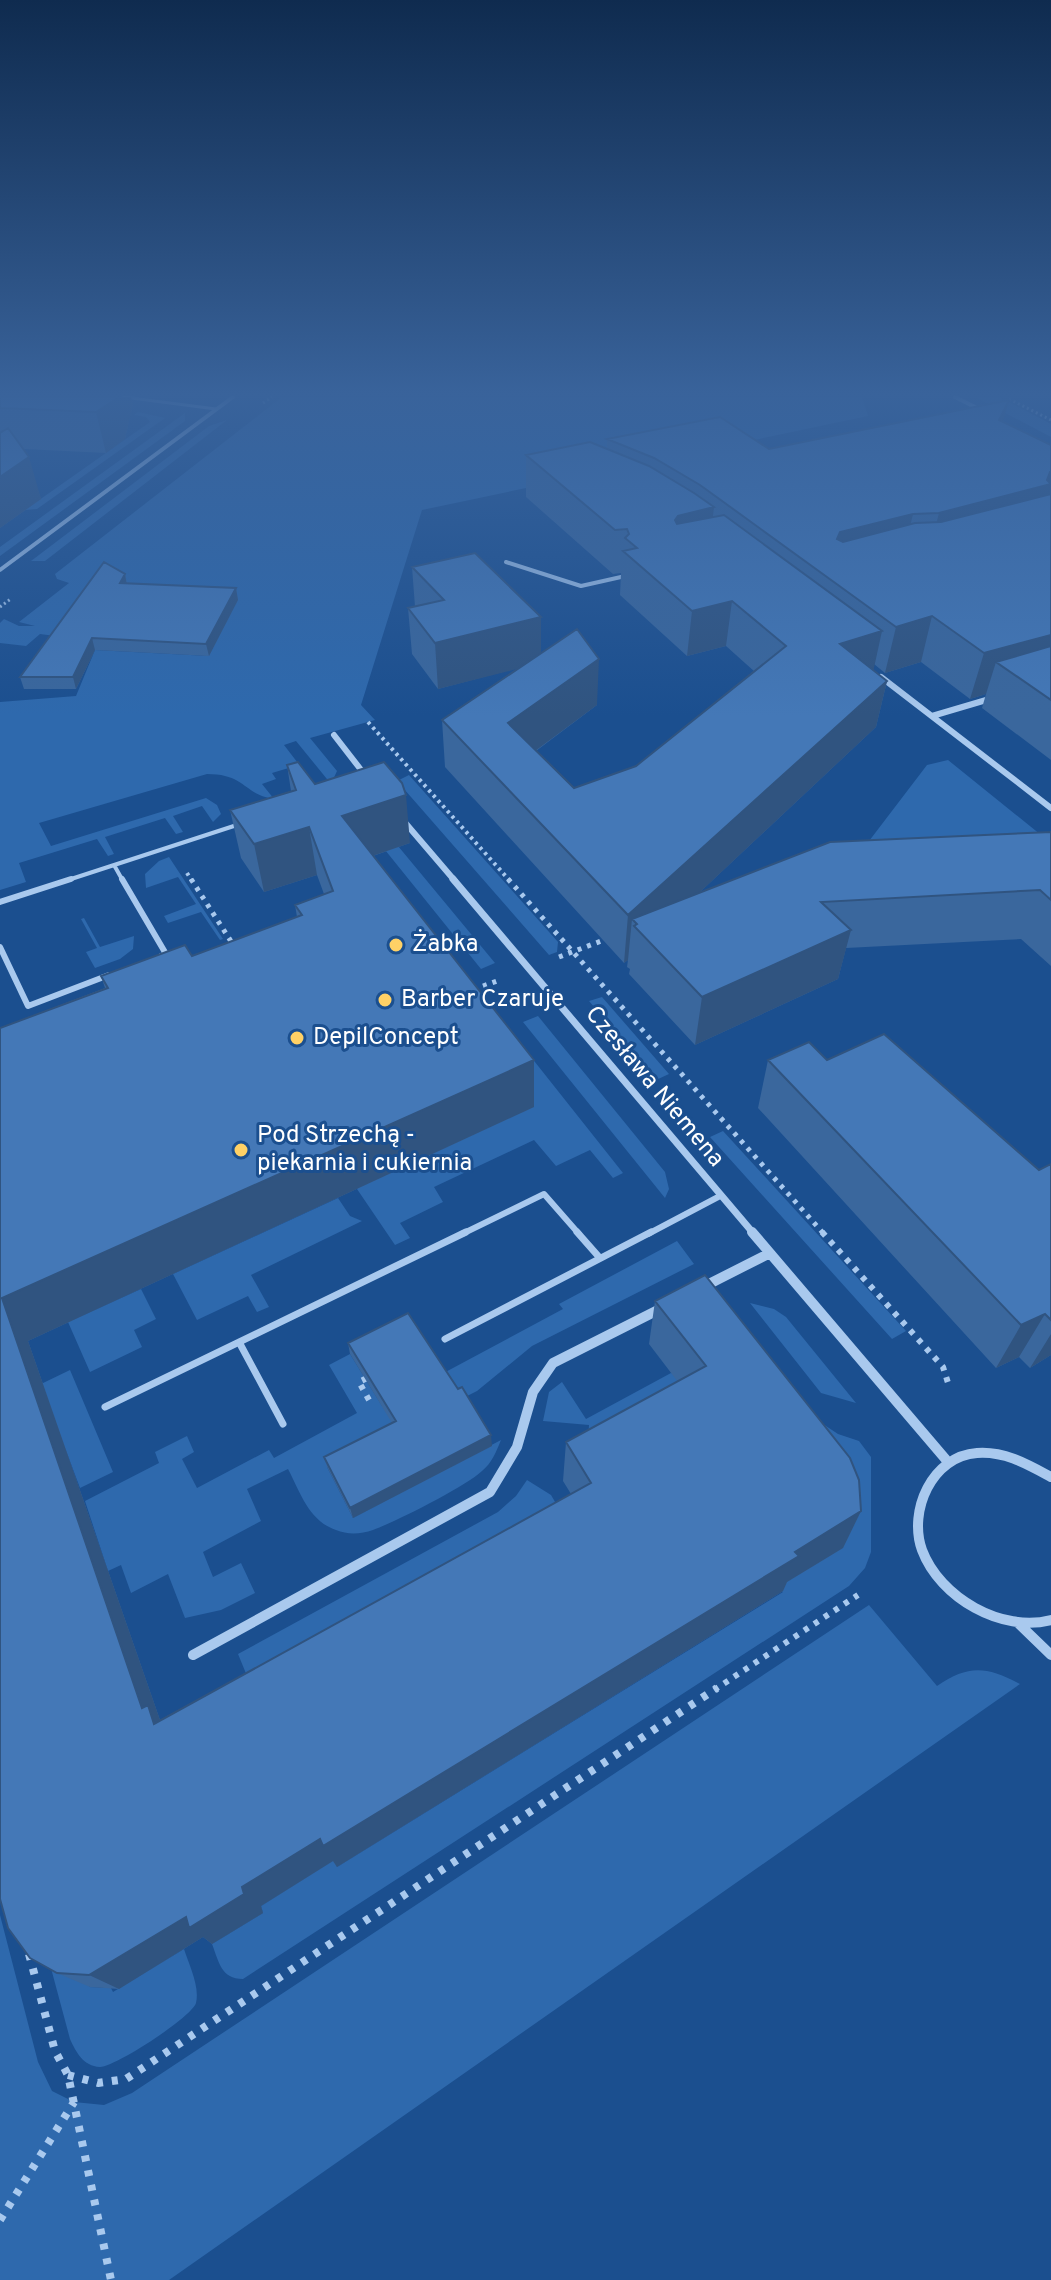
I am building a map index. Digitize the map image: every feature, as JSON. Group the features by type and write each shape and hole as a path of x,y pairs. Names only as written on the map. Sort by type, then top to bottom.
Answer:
{"street":[{"path":"0,570 89,503"},
{"path":"506,562 581,586 621,577"},
{"path":"872,670 1051,808"},
{"path":"932,716 995,698"},
{"path":"334,735 371,783"},
{"name":"Czesława Niemena","path":"391,806 948,1462"},
{"path":"695,1291 770,1253"},
{"path":"193,1655 490,1492 517,1447 533,1392 553,1363 667,1305"},
{"path":"1048,1472 999,1454 975,1454 948,1462 934,1472 922,1489 917,1511 918,1535 927,1560 944,1584 966,1603 992,1617 1019,1624 1051,1620"},
{"path":"1019,1624 1051,1655"}],"lane":[{"path":"0,902 242,823"},
{"path":"114,865 166,954 152,959"},
{"path":"0,947 28,1006 111,975"},
{"path":"105,1407 544,1194 599,1257"},
{"path":"445,1339 720,1196"},
{"path":"239,1342 283,1424"}],"path":[{"path":"368,722 943,1367 949,1386"},
{"path":"185,871 242,958"},
{"path":"483,986 616,935"},
{"path":"369,1400 359,1382 377,1373"},
{"path":"68,2075 98,2083 126,2079 858,1595"},
{"path":"27,1948 55,2051 68,2075 111,2280"},
{"path":"0,2220 74,2102"}],"shaded area":[{"path":"34,503 45,503 37,509 25,510"},
{"path":"60,503 72,503 0,556 0,547"},
{"path":"107,503 119,503 45,561 31,561"},
{"path":"146,503 453,503 422,510 361,705 375,720 310,738 337,771 331,784 296,741 284,745 318,789 292,767 272,773 276,779 262,784 274,799 256,793 230,777 207,774 39,823 51,846 206,798 217,805 221,814 213,822 202,806 173,816 183,832 176,834 165,818 105,837 114,854 108,856 97,839 19,863 26,882 0,890 0,702 76,696 95,650 209,656 40,634 26,646 0,643 0,623 4,619 19,626 35,626 19,622 69,583 57,579 55,574"},
{"path":"948,760 1046,839 866,845 927,765"},
{"path":"409,775 558,942 557,952 549,955 397,781"},
{"path":"348,804 369,811 495,963 481,969"},
{"path":"169,857 223,939 220,940 201,912 168,923 164,916 196,904 178,877 146,888 145,874 159,861"},
{"path":"84,918 100,947 134,936 133,949 120,959 95,968 86,952 97,948 81,919"},
{"path":"602,997 669,1074 656,1080 589,1001"},
{"path":"538,1016 665,1172 669,1189 665,1198 523,1022"},
{"path":"508,1028 623,1173 613,1178 590,1150 556,1166 534,1140 434,1187 443,1202 400,1223 410,1238 395,1245 357,1189"},
{"path":"723,1131 906,1331 892,1339 710,1137"},
{"path":"338,1198 350,1216 362,1221 251,1275 269,1307 257,1312 248,1296 197,1320 173,1274"},
{"path":"677,1241 694,1264 532,1346 477,1391 327,1467 353,1518 501,1440 485,1468 446,1495 373,1530 350,1533 327,1526 312,1513 288,1469 247,1489 261,1521 203,1552 213,1577 241,1563 255,1593 221,1610 185,1618 168,1574 131,1593 121,1565 108,1571 85,1501 159,1463 155,1452 187,1436 194,1452 182,1459 197,1488 269,1450 274,1458 357,1413 329,1365 350,1354 382,1406 563,1309 559,1304"},
{"path":"141,1289 156,1319 134,1330 142,1347 90,1372 68,1322"},
{"path":"750,1303 774,1309 786,1317 856,1403 821,1393"},
{"path":"70,1370 113,1472 80,1488 41,1384"},
{"path":"671,1373 820,1422 838,1434 859,1441 871,1457 871,1552 865,1568 849,1586 243,1979 225,1973 212,1944 263,1913 261,1906 334,1860 337,1867 783,1592 587,1457 589,1425 543,1421 549,1392 562,1382 586,1419"},
{"path":"527,1480 551,1495 571,1529 259,1705 238,1654 498,1512 516,1496"},
{"path":"869,1605 937,1686 958,1674 977,1670 1020,1684 169,2280 0,2280 0,1915 38,2062 52,2091 74,2102 104,2105 132,2093"},
{"path":"41,1931 90,1987 111,1988 113,1992 184,1949 195,1983 196,2003 181,2019 136,2050 108,2065 100,2067 89,2064 70,2039"}],"building":[{"path":"583,503 709,503 714,507 678,516 675,520 677,524 724,515 882,631 840,644 887,681 628,915 442,720 577,629 599,659 508,723 574,788 636,766 786,646 732,601 692,611 623,551 637,548 625,538 629,534 627,529 615,530"},
{"path":"725,503 976,503 939,513 913,514 840,532 837,539 843,542 915,523 941,522 1014,503 1051,503 1051,635 984,653 932,616 896,627"},
{"path":"475,553 541,617 435,643 408,608 444,600 412,567"},
{"path":"104,562 125,574 120,583 236,588 206,644 92,638 73,677 20,677"},
{"path":"1051,646 1051,700 996,662"},
{"path":"298,762 315,784 384,762 402,783 406,795 342,816 534,1060 2,1298 142,1708 148,1705 154,1724 591,1483 566,1442 706,1366 655,1301 705,1275 850,1458 859,1480 861,1511 795,1552 799,1556 323,1846 320,1839 242,1887 244,1894 189,1928 186,1917 89,1975 57,1973 30,1958 8,1928 0,1899 0,1028 108,988 101,976 185,945 192,956 302,915 295,905 333,891 309,827 254,844 230,810 296,790 287,765"},
{"path":"1051,832 1051,900 1040,890 821,902 851,930 702,997 634,926 637,924 632,919 830,842"},
{"path":"884,1034 1039,1170 1051,1164 1051,1320 1045,1314 1021,1325 768,1060 809,1042 827,1060"},
{"path":"408,1313 458,1389 462,1387 491,1435 350,1508 324,1457 396,1421 348,1343"}],"place":[{"name":"Żabka","path":"396,945"},
{"name":"Barber Czaruje","path":"385,1000"},
{"name":"DepilConcept","path":"297,1038"},
{"name":"Pod Strzechą - piekarnia i cukiernia","path":"241,1150"}]}
